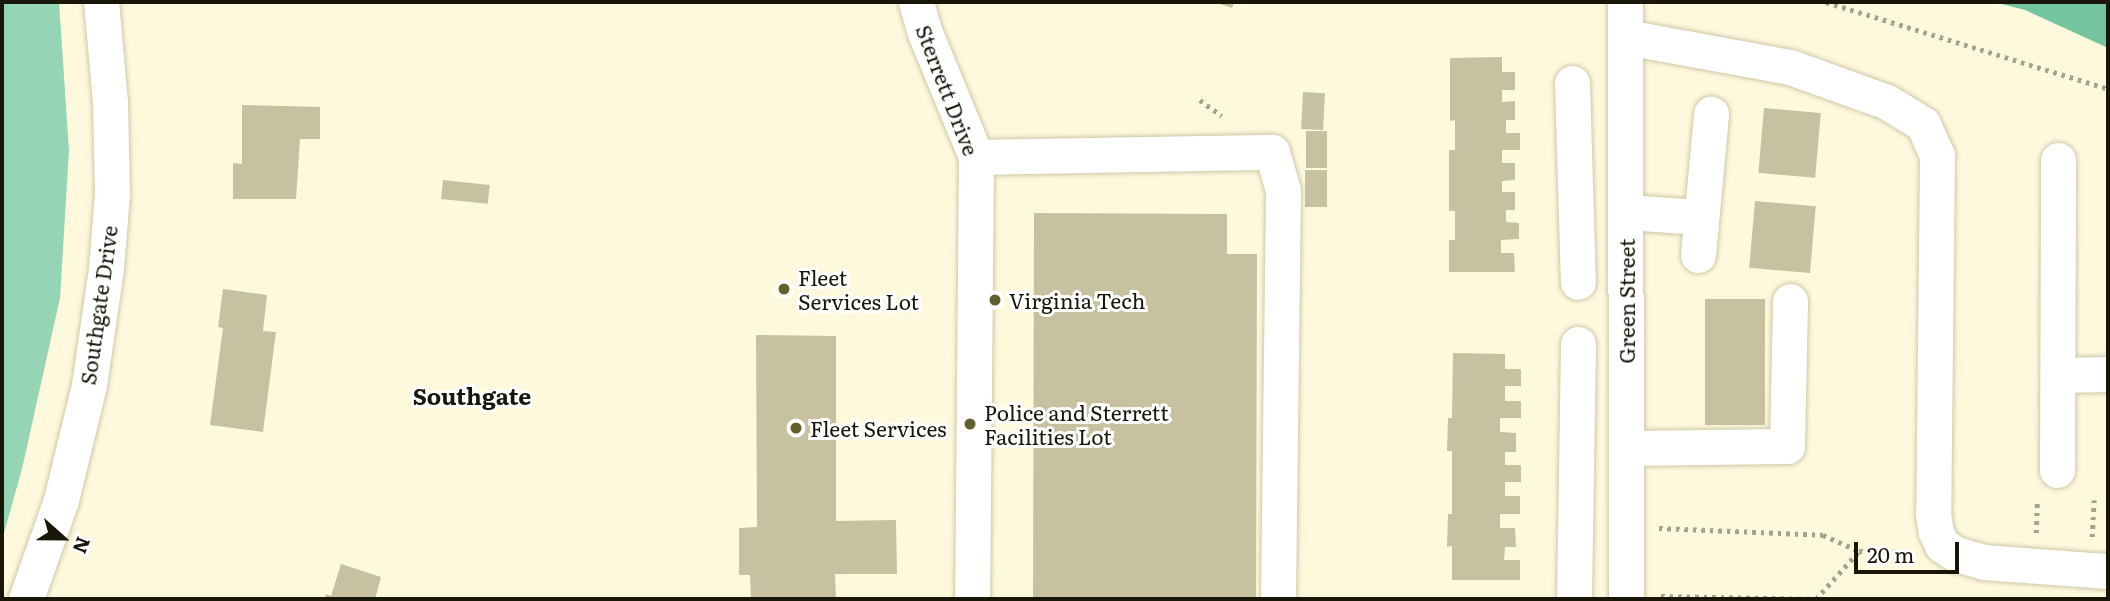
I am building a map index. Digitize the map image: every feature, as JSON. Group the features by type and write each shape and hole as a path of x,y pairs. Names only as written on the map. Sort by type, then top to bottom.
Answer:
{"street":[{"name":"Southgate Drive","path":"26,599 61,500 82,411 106,268 111,155 101,2"},
{"name":"Sterrett Drive","path":"916,2 925,33 976,158 972,599"},
{"name":"Green Street","path":"1625,3 1626,597"},
{"path":"1626,37 1790,67 1887,102 1923,124 1937,155 1933,514 1936,532 1942,545 1956,554 1984,562 2108,571"},
{"path":"1572,83 1577,282"},
{"path":"1698,255 1711,114"},
{"path":"976,158 1272,152 1283,190 1278,599"},
{"path":"2057,160 2057,470"},
{"path":"1574,167 1626,166"},
{"path":"1626,212 1701,216"},
{"path":"1577,414 1626,431 1787,446 1790,301"},
{"path":"1574,599 1578,344"},
{"path":"2058,375 2108,374"}],"path":[{"path":"1826,2 2108,89"},
{"path":"1626,526 1823,535 1859,551 1816,599 1626,597"}],"green space":[{"path":"2,2 59,2 69,151 60,298 22,469 2,540"},
{"path":"1994,2 2108,2 2108,48 2025,10"}],"building":[{"path":"1214,2 1234,2 1232,8"},
{"path":"1502,57 1502,72 1515,72 1515,90 1502,90 1502,102 1515,101 1515,120 1506,120 1506,133 1520,133 1520,150 1502,150 1502,163 1515,163 1515,180 1502,181 1502,192 1515,192 1515,210 1506,210 1506,222 1519,223 1519,239 1501,240 1501,253 1514,253 1515,272 1449,272 1449,240 1455,240 1455,211 1449,211 1449,150 1455,150 1455,120 1450,121 1450,58"},
{"path":"1303,92 1325,93 1323,130 1301,129"},
{"path":"242,105 320,107 320,139 300,139 296,199 233,199 233,163 242,164"},
{"path":"1764,108 1821,113 1815,178 1758,173"},
{"path":"1306,131 1327,131 1327,168 1306,168"},
{"path":"1305,170 1327,170 1327,207 1305,207"},
{"path":"443,180 490,185 488,204 441,199"},
{"path":"1755,201 1816,206 1810,273 1749,268"},
{"path":"1034,213 1227,214 1227,254 1257,254 1256,599 1033,599"},
{"path":"223,289 267,295 263,331 276,332 263,432 210,425 223,328 218,327"},
{"path":"1705,299 1765,299 1765,425 1705,425"},
{"name":"Fleet Services","path":"756,335 836,336 836,521 896,520 897,574 835,574 836,599 751,599 750,575 739,575 739,528 757,527"},
{"path":"1453,353 1505,354 1505,369 1521,369 1521,386 1505,386 1505,401 1521,401 1521,418 1500,418 1500,432 1516,433 1516,452 1505,452 1505,465 1521,465 1521,482 1505,482 1505,496 1520,496 1520,514 1500,514 1500,528 1515,528 1516,547 1505,547 1504,560 1520,560 1520,580 1452,580 1452,546 1447,547 1448,514 1452,514 1452,451 1447,451 1448,418 1452,418"},
{"path":"341,564 381,577 375,599 325,599 326,594 331,596"}],"place":[{"name":"Fleet Services Lot","path":"784,289"},
{"name":"Virginia Tech","path":"995,300"},
{"name":"Police and Sterrett Facilities Lot","path":"970,424"},
{"name":"Fleet Services","path":"796,428"}],"district":[{"name":"Southgate","path":"472,395"}]}
